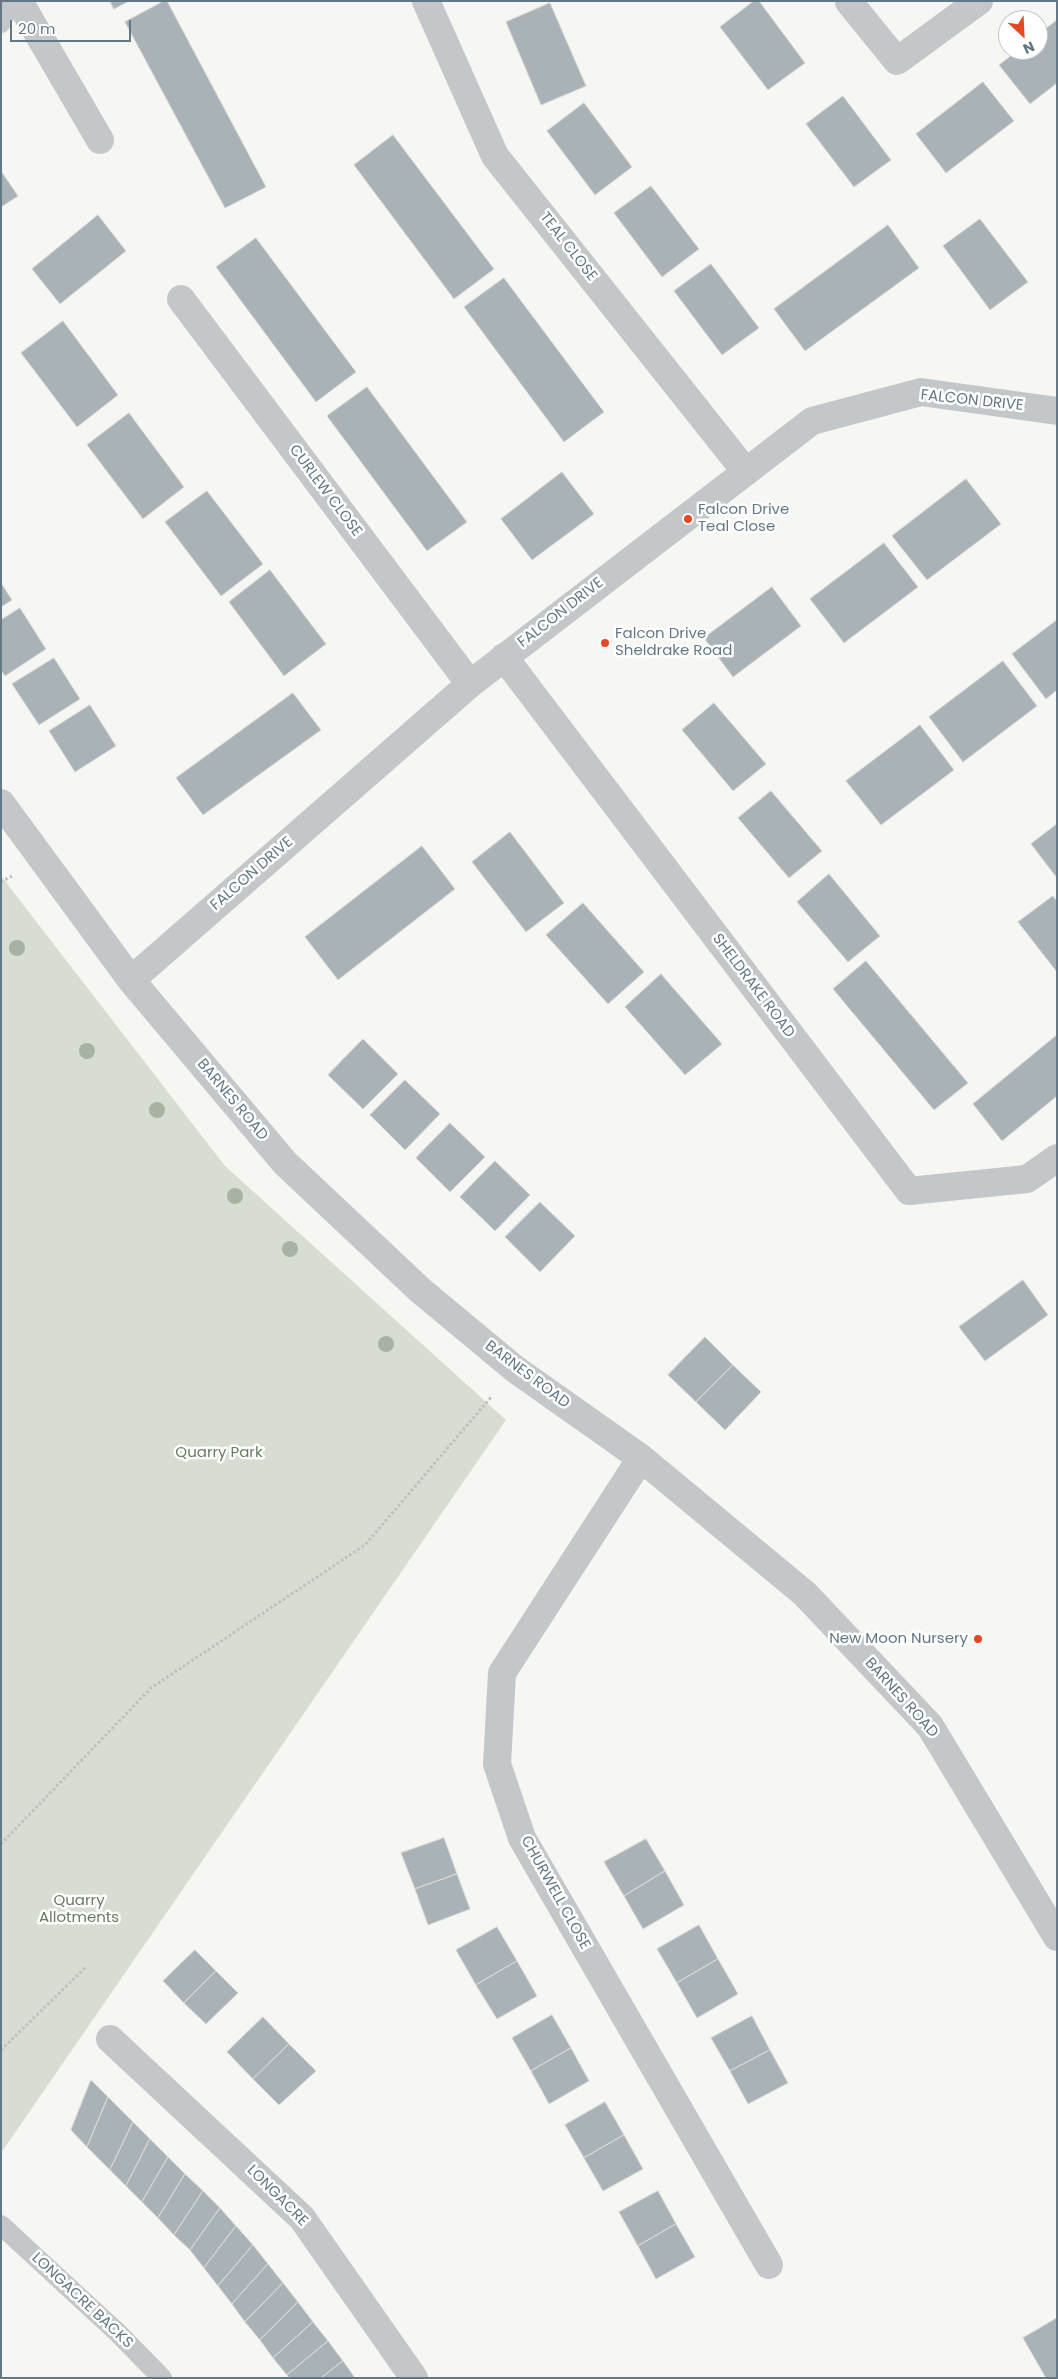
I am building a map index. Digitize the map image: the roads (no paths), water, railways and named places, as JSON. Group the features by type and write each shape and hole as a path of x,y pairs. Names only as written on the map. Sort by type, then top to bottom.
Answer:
{"street":[{"path":"19,1 100,140"},
{"name":"TEAL CLOSE","path":"426,1 495,156 746,472"},
{"path":"849,2 897,61 979,1"},
{"name":"CURLEW CLOSE","path":"181,299 470,684"},
{"name":"FALCON DRIVE","path":"131,980 470,684 812,421 921,392 1057,411"},
{"name":"SHELDRAKE ROAD","path":"504,657 909,1192 1027,1179 1057,1158"},
{"name":"BARNES ROAD","path":"1,803 131,980 285,1163 420,1290 515,1368 641,1458 805,1594 930,1726 1057,1937"},
{"name":"CHURWELL CLOSE","path":"641,1458 502,1673 497,1764 522,1838 769,2265"},
{"name":"LONGACRE","path":"110,2039 302,2218 414,2378"}],"lane":[{"path":"1,22 10,1"},
{"name":"LONGACRE BACKS","path":"1,2225 118,2333 162,2378"}],"place":[{"name":"Falcon Drive Teal Close","path":"688,519"},
{"name":"Falcon Drive Sheldrake Road","path":"605,643"},
{"name":"New Moon Nursery","path":"978,1639"}],"park label":[{"name":"Quarry Park","path":"219,1453"},
{"name":"Quarry Allotments","path":"79,1910"}]}
